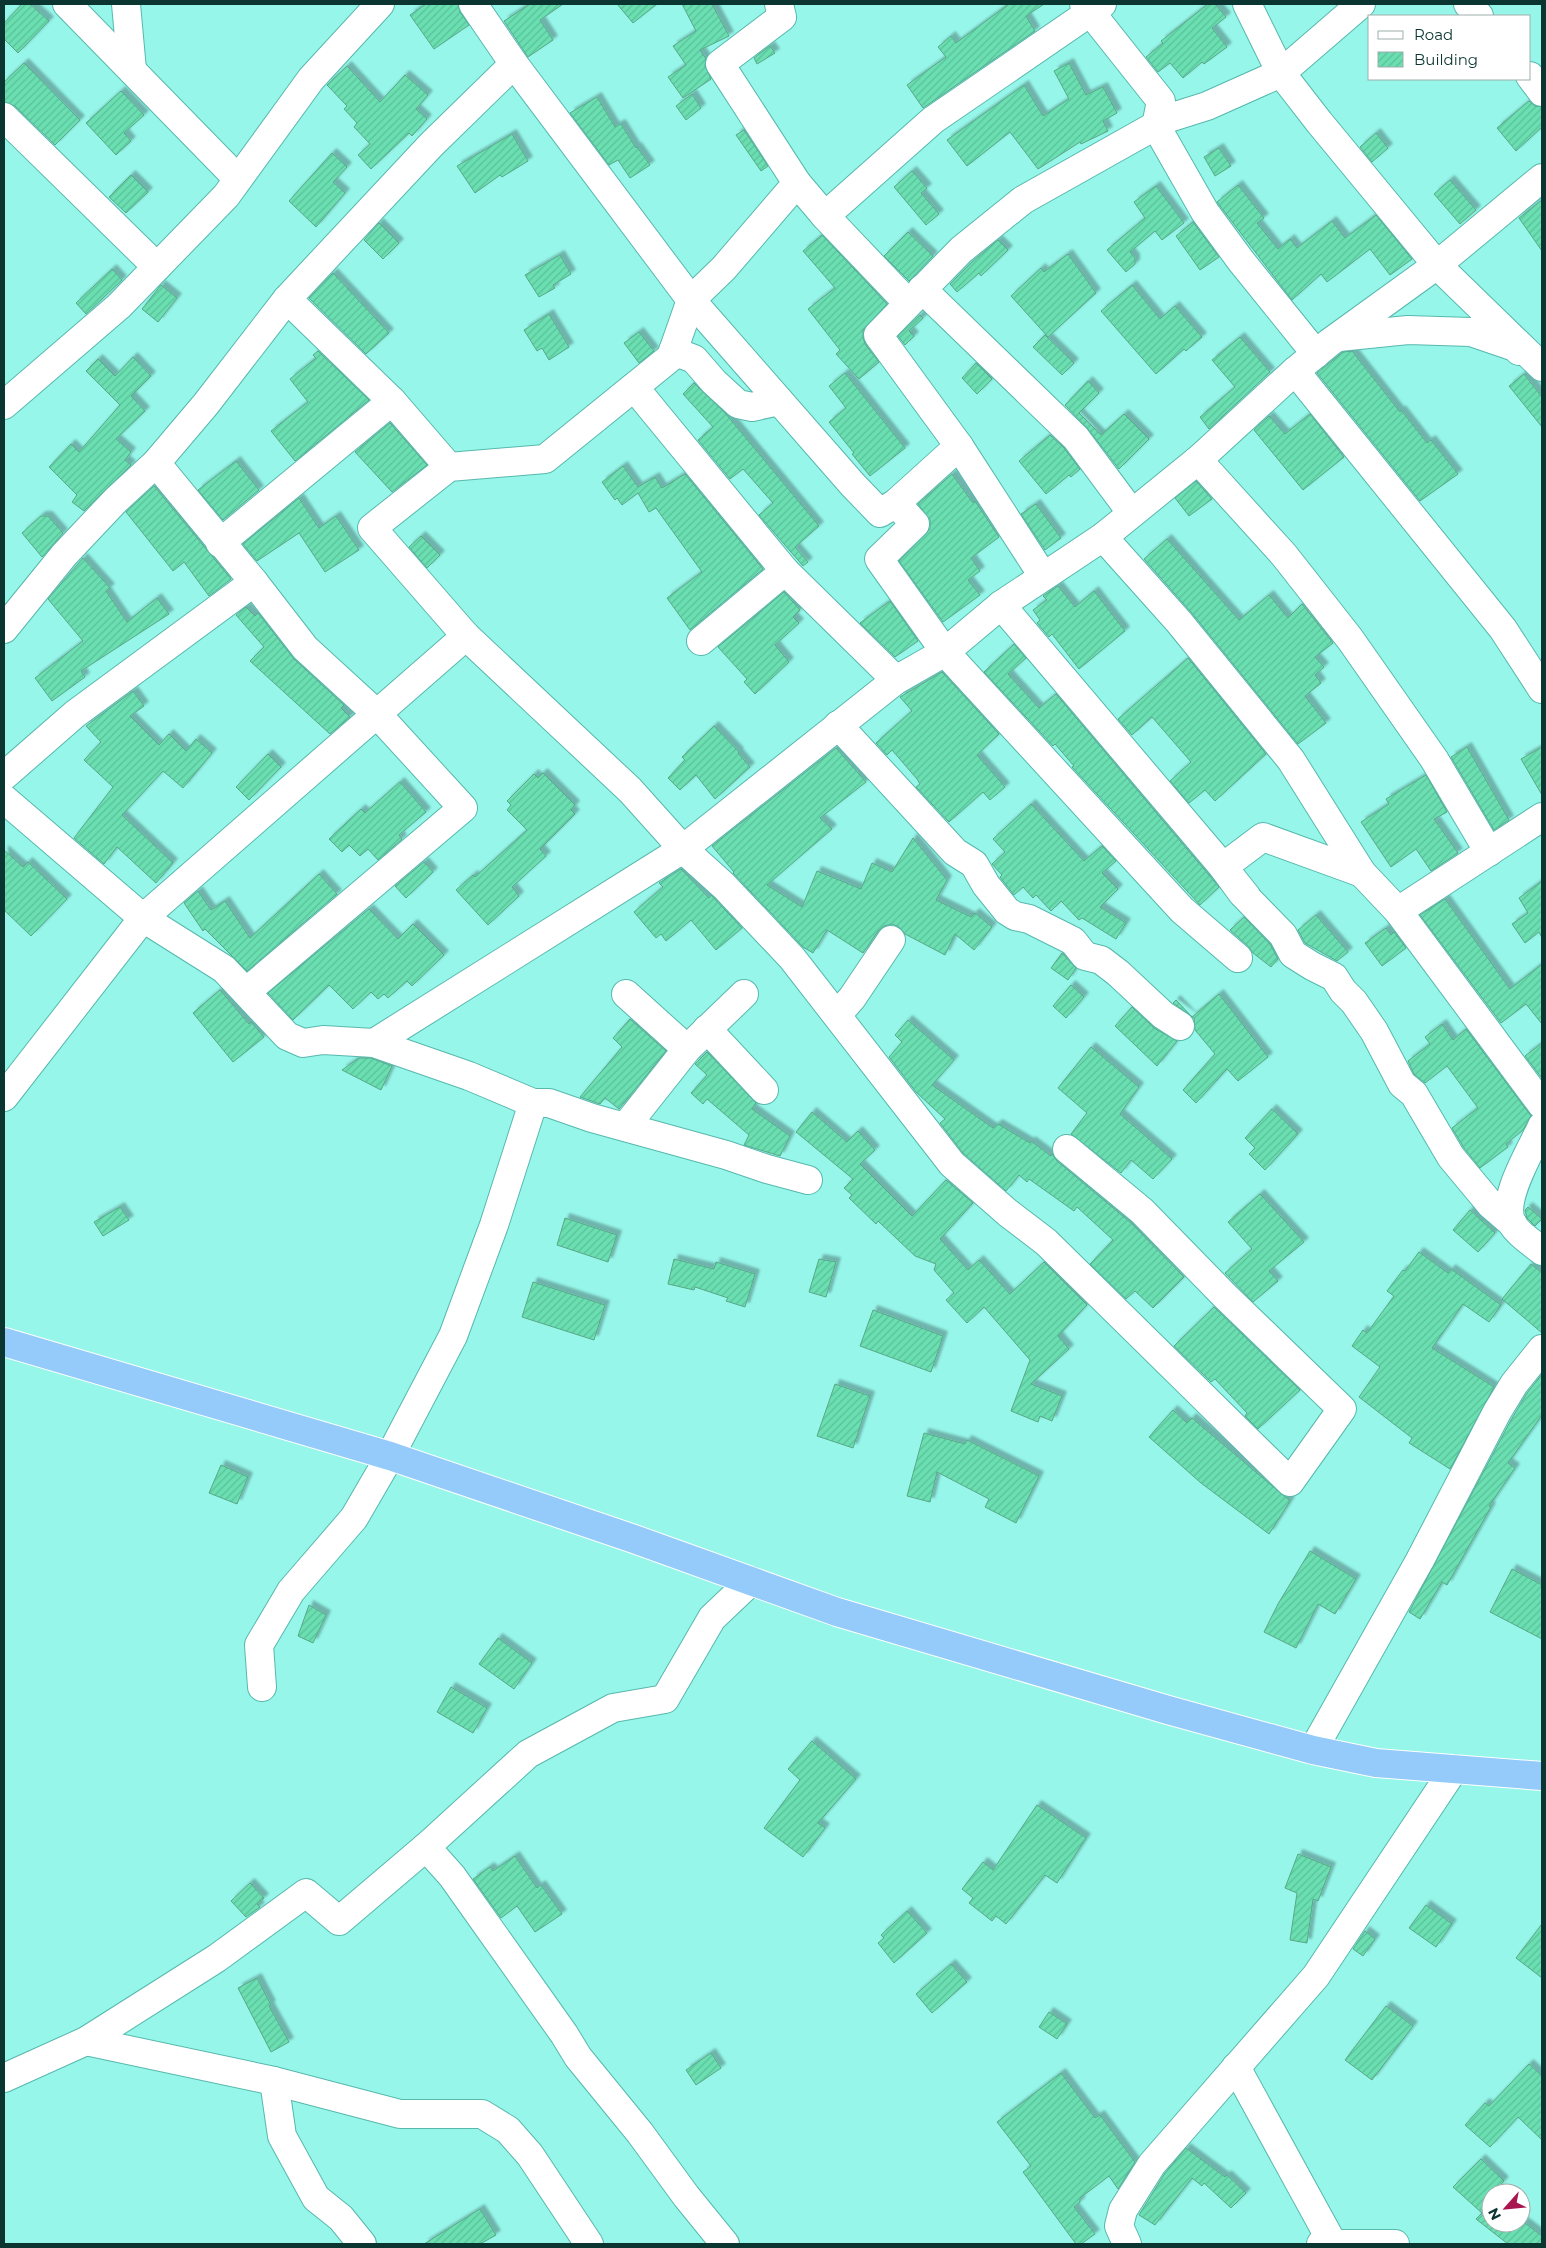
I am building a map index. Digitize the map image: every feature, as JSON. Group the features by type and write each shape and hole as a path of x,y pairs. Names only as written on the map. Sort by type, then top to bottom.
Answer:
{"highway":[{"path":"4,1342 390,1456 634,1539 837,1612 1168,1710 1313,1750 1376,1763 1542,1776"}],"street":[{"path":"67,4 238,179"},
{"path":"126,4 132,70"},
{"path":"4,405 119,306 226,196 311,79 380,4"},
{"path":"473,4 514,64 691,300 853,486 880,513 896,503 959,446"},
{"path":"779,4 782,17 720,64 797,183 825,216 1076,438 1131,512"},
{"path":"1247,4 1281,73 1319,122 1437,265 1542,368"},
{"path":"1043,576 959,446 878,335 961,250 1023,200 1169,118 1207,106 1281,73 1361,4"},
{"path":"1468,4 1478,15"},
{"path":"825,216 933,120 1092,6 1161,101 1156,126 1206,212 1241,261 1325,346"},
{"path":"4,629 64,555 116,500 156,463 206,404 287,299 431,145 514,64"},
{"path":"1531,77 1542,92"},
{"path":"4,117 157,267"},
{"path":"374,1043 683,849 896,680 945,652 1001,605 1102,537 1198,460 1325,346 1437,265 1542,178"},
{"path":"797,183 724,268 691,300 671,357 545,459 449,467 372,528 466,636 630,790 683,849 724,886 792,958 952,1164 1008,1213 1046,1242 1290,1482 1342,1409 1225,1296 1142,1211 1067,1149"},
{"path":"287,299 392,401 449,467"},
{"path":"1325,346 1408,330 1471,332 1515,347 1542,368"},
{"path":"673,351 694,359 738,404 752,407 779,401"},
{"path":"1295,371 1503,629 1542,689"},
{"path":"634,387 785,571 896,680"},
{"path":"220,543 392,401"},
{"path":"1198,460 1284,555 1350,638 1434,759 1489,852"},
{"path":"156,463 254,582 305,648 376,714 463,808 246,992"},
{"path":"896,503 915,524 879,559 945,652 1182,910 1238,958"},
{"path":"1102,537 1179,622 1291,760 1362,872 1398,911 1542,1105"},
{"path":"701,641 785,571"},
{"path":"4,776 75,714 254,582"},
{"path":"1001,605 1247,897 1283,935 1293,954 1334,977 1374,1031 1402,1084 1414,1094 1452,1157 1491,1206 1542,1251"},
{"path":"4,1096 143,918 466,636"},
{"path":"838,725 955,852 974,864 986,884 1007,910 1015,916 1029,918 1073,941 1085,956 1101,960 1163,1014 1180,1026"},
{"path":"4,799 143,918 224,969 287,1036 303,1043 323,1040 374,1043 460,1072 533,1103 549,1103 592,1118 626,1126 808,1180"},
{"path":"1398,911 1542,817"},
{"path":"1223,867 1263,837 1362,872"},
{"path":"837,1015 852,998 891,940"},
{"path":"626,994 687,1049"},
{"path":"626,1126 687,1049 744,994"},
{"path":"707,1029 764,1090"},
{"path":"262,1687 259,1645 291,1592 354,1518 390,1456 453,1336 494,1225 533,1103"},
{"path":"1512,1224 1508,1202 1542,1126"},
{"path":"1313,1750 1430,1542 1497,1412 1514,1384 1542,1349"},
{"path":"4,2078 86,2041 217,1958 306,1893 339,1921 426,1848 528,1754 613,1708 665,1699 712,1618 751,1581"},
{"path":"1127,2244 1119,2226 1123,2210 1152,2164 1316,1976 1454,1769"},
{"path":"426,1848 452,1876 564,2034 578,2057 640,2133 686,2196 725,2244"},
{"path":"86,2041 274,2081 400,2114 482,2114 508,2130 530,2155 589,2244"},
{"path":"1236,2067 1332,2244"},
{"path":"274,2081 282,2136 316,2198 340,2218 362,2244"},
{"path":"1321,2244 1395,2244"}],"building":[{"path":"22,4 30,4 49,21 18,53 4,39 4,23"},
{"path":"426,4 458,4 460,12 469,25 434,49 410,15"},
{"path":"530,4 563,4 540,20 553,40 528,57 504,21"},
{"path":"617,4 657,4 633,23"},
{"path":"682,4 712,4 729,36 700,50 706,59 705,66 711,79 683,98 668,77 686,65 673,46 696,31"},
{"path":"1009,4 1044,4 1026,16 1035,31 923,108 907,85 946,57 938,47 951,36 956,43"},
{"path":"1208,4 1215,4 1226,17 1212,28 1227,47 1204,64 1202,62 1183,78 1170,63 1158,72 1146,57 1163,43 1161,41"},
{"path":"770,46 775,53 757,64 754,58"},
{"path":"24,63 80,120 55,145 15,106 4,102 4,82"},
{"path":"1069,63 1086,95 1103,87 1117,113 1103,121 1108,131 1081,144 1080,142 1038,169 1010,132 967,166 947,140 1024,85 1043,116 1069,99 1054,71"},
{"path":"347,66 380,102 405,75 428,95 416,109 427,119 412,136 409,133 371,169 358,155 370,144 354,127 357,123 344,109 347,106 327,85"},
{"path":"121,91 144,115 124,133 131,141 116,155 86,123"},
{"path":"692,94 701,108 686,120 676,106"},
{"path":"597,97 615,127 621,124 636,148 650,165 630,178 618,160 609,165 570,113"},
{"path":"1529,101 1535,106 1542,107 1542,127 1516,151 1497,128"},
{"path":"744,130 768,166 761,171 736,135"},
{"path":"1376,133 1388,148 1372,162 1360,147"},
{"path":"512,134 528,161 502,177 500,175 475,193 457,166"},
{"path":"1219,148 1231,166 1215,176 1204,157"},
{"path":"332,153 347,167 333,182 345,193 316,227 289,201"},
{"path":"912,171 927,188 921,193 939,214 926,225 894,187"},
{"path":"131,175 148,192 126,213 109,197"},
{"path":"1450,180 1476,210 1460,224 1434,194"},
{"path":"1238,185 1264,218 1257,223 1278,249 1290,239 1297,248 1332,221 1345,238 1376,215 1412,259 1390,275 1370,249 1327,282 1321,274 1292,300 1217,202"},
{"path":"1156,186 1184,223 1162,240 1155,231 1130,252 1135,258 1135,264 1126,272 1107,250 1145,218 1134,202"},
{"path":"1542,200 1542,251 1519,218"},
{"path":"1193,222 1219,257 1200,270 1176,236"},
{"path":"379,223 399,243 383,259 364,240"},
{"path":"908,232 933,256 909,281 884,256"},
{"path":"822,235 887,304 863,330 865,344 879,362 859,379 836,354 840,350 808,309 835,288 803,251"},
{"path":"998,240 1008,250 981,276 979,273 957,292 950,284"},
{"path":"1068,254 1096,293 1048,337 1011,296 1041,268 1044,272"},
{"path":"560,255 571,274 553,285 555,288 539,297 525,275"},
{"path":"112,269 122,280 86,314 76,303"},
{"path":"333,273 389,333 366,354 309,298"},
{"path":"161,285 177,298 158,322 142,309"},
{"path":"1132,285 1160,319 1175,306 1202,337 1186,351 1184,349 1156,374 1101,311"},
{"path":"549,314 569,347 549,360 542,348 537,351 524,330"},
{"path":"920,315 923,318 909,331 914,336 905,345 898,336"},
{"path":"639,332 654,351 639,363 624,343"},
{"path":"1045,335 1074,363 1062,375 1033,347"},
{"path":"1240,337 1270,372 1209,429 1200,417 1235,387 1212,360"},
{"path":"318,351 369,400 295,461 271,431 308,402 290,379 316,358 313,355"},
{"path":"1352,351 1400,412 1401,410 1427,443 1431,440 1458,474 1420,501 1317,373 1343,352"},
{"path":"133,357 151,376 131,396 145,411 116,439 131,452 125,460 131,465 84,511 72,502 77,495 49,467 71,444 79,452 120,405 86,371 98,359 115,376"},
{"path":"976,363 992,379 977,394 962,378"},
{"path":"845,373 905,448 870,476 829,422 846,408 829,386"},
{"path":"1524,374 1542,397 1542,427 1509,386"},
{"path":"1088,381 1099,393 1079,413 1101,435 1124,414 1149,439 1119,469 1088,429 1065,405"},
{"path":"694,383 726,414 819,526 795,547 808,562 803,566 759,515 773,503 743,469 730,479 698,440 713,427 683,394"},
{"path":"1310,414 1344,457 1303,490 1254,430 1269,416 1285,434"},
{"path":"390,423 427,465 392,492 355,452"},
{"path":"1050,435 1064,448 1080,469 1071,477 1069,475 1046,494 1019,461"},
{"path":"236,461 259,490 223,520 198,490"},
{"path":"623,466 638,487 655,477 662,488 685,474 763,569 690,630 667,598 702,572 656,508 649,512 638,493 622,505 617,498 615,500 602,482"},
{"path":"952,474 973,503 975,501 999,537 971,558 980,571 968,580 980,595 943,622 899,561 930,529 930,520 918,504"},
{"path":"1196,481 1212,499 1189,516 1175,498"},
{"path":"154,486 231,579 209,596 184,562 173,571 126,512"},
{"path":"299,498 319,528 336,516 359,550 325,572 299,533 257,561 243,544"},
{"path":"1036,504 1061,538 1045,550 1021,514"},
{"path":"41,516 48,516 63,533 42,557 22,533"},
{"path":"421,536 440,555 427,568 409,547"},
{"path":"1167,539 1239,620 1269,595 1288,618 1302,604 1333,643 1315,657 1324,667 1315,675 1321,683 1305,696 1326,723 1298,744 1191,612 1144,559"},
{"path":"83,558 110,588 106,591 127,622 157,598 169,614 81,671 85,677 52,701 35,678 83,641 48,599"},
{"path":"1058,586 1075,607 1094,591 1125,631 1079,669 1052,634 1049,637 1037,623 1040,620 1033,610 1047,600 1043,596"},
{"path":"784,592 800,610 793,617 799,623 775,645 789,662 755,694 744,682 747,679 718,647"},
{"path":"890,601 918,641 895,657 860,623"},
{"path":"246,607 255,616 258,613 294,659 344,705 341,708 350,717 330,734 250,661 264,647 236,615"},
{"path":"1014,644 1026,658 1008,674 1039,708 1056,694 1219,887 1200,905 1072,767 1074,766 1055,744 1053,746 984,672"},
{"path":"1188,658 1266,754 1215,801 1205,790 1189,803 1170,781 1191,762 1152,717 1132,735 1118,719"},
{"path":"942,672 999,734 977,755 1005,787 990,800 983,792 949,822 916,787 920,784 917,779 892,750 887,755 876,743 912,711 900,697"},
{"path":"133,691 144,706 130,716 159,745 169,734 186,751 196,739 212,753 183,788 163,771 122,815 173,863 156,883 117,847 104,864 74,838 113,787 84,760 101,742 86,726"},
{"path":"714,726 739,752 750,767 715,799 696,775 680,790 668,778 685,760 682,757"},
{"path":"1467,747 1509,820 1494,830 1451,757"},
{"path":"1542,747 1542,795 1521,759"},
{"path":"836,748 866,782 820,818 832,829 767,885 802,907 817,871 861,889 872,863 892,872 913,838 947,880 936,900 971,917 975,913 992,927 974,950 955,934 945,955 905,934 899,927 892,924 884,926 878,931 863,953 827,930 813,953 803,947 733,873 712,846"},
{"path":"268,754 281,767 249,800 236,787"},
{"path":"543,773 575,805 571,810 575,814 540,849 546,856 512,887 519,896 488,925 456,890 473,875 475,877 527,830 507,810 511,805 507,801 534,774 538,778"},
{"path":"1426,775 1447,812 1434,819 1458,853 1431,871 1416,849 1391,867 1361,822 1389,804 1386,799"},
{"path":"400,782 426,812 399,835 402,839 378,860 368,849 360,856 349,845 342,852 329,839 361,809 365,813"},
{"path":"1031,804 1084,861 1102,846 1116,861 1102,873 1118,889 1100,907 1126,923 1116,939 1082,918 1079,920 1061,901 1051,911 1036,895 1033,898 1023,887 1014,895 1000,877 1002,875 992,864 1005,852 993,839"},
{"path":"4,850 23,867 28,862 67,899 31,936 4,910"},
{"path":"424,862 433,872 406,898 395,886"},
{"path":"681,869 709,898 711,895 742,928 716,950 691,920 666,941 661,934 656,938 634,912 663,887 659,883"},
{"path":"319,874 337,894 247,971 205,929 203,931 184,903 198,891 211,910 225,901 250,938"},
{"path":"1542,881 1542,938 1539,932 1525,943 1512,924 1528,913 1519,898"},
{"path":"1445,899 1510,989 1542,964 1542,1024 1526,1004 1501,1023 1420,915"},
{"path":"369,909 398,939 413,924 444,955 412,986 407,981 388,998 384,994 378,999 371,992 353,1009 329,985 293,1020 268,993"},
{"path":"1316,915 1348,952 1337,961 1305,943 1298,930"},
{"path":"1244,917 1270,944 1278,959 1271,967 1253,953 1230,930"},
{"path":"1386,928 1391,935 1394,932 1406,948 1382,966 1365,943"},
{"path":"1062,953 1076,968 1068,980 1051,968"},
{"path":"1071,985 1084,997 1066,1018 1053,1006"},
{"path":"220,990 249,1024 251,1022 264,1037 233,1062 193,1013"},
{"path":"1219,994 1268,1057 1238,1081 1227,1069 1196,1103 1183,1090 1215,1054 1195,1030 1194,1018 1192,1017"},
{"path":"1176,1000 1191,1016 1173,1003"},
{"path":"1132,1007 1154,1028 1177,1041 1157,1066 1115,1026"},
{"path":"630,1019 666,1051 619,1109 605,1098 600,1104 580,1097 622,1047 613,1038"},
{"path":"908,1020 954,1060 932,1085 993,1128 998,1124 1030,1143 1031,1141 1051,1156 1052,1154 1057,1161 1131,1223 1184,1277 1153,1308 1135,1291 1126,1299 1090,1264 1113,1240 1077,1207 1074,1211 1029,1179 1027,1182 1019,1175 1006,1191 963,1153 940,1123 945,1119 916,1092 889,1057 902,1042 895,1035"},
{"path":"1442,1024 1453,1040 1466,1029 1531,1116 1523,1130 1506,1144 1508,1147 1480,1168 1464,1148 1452,1128 1478,1108 1447,1066 1425,1083 1414,1074 1408,1061 1430,1044 1425,1037"},
{"path":"1542,1043 1542,1076 1541,1077 1525,1056"},
{"path":"1091,1047 1139,1087 1120,1114 1172,1159 1153,1179 1131,1160 1121,1173 1071,1134 1087,1113 1058,1088"},
{"path":"707,1052 756,1103 752,1109 790,1136 780,1156 744,1145 749,1135 707,1099 703,1104 691,1093 707,1075 695,1064"},
{"path":"359,1058 371,1058 392,1066 381,1090 342,1070"},
{"path":"1272,1109 1298,1134 1265,1170 1249,1154 1255,1148 1245,1138"},
{"path":"812,1112 847,1142 858,1131 875,1150 860,1164 912,1216 946,1180 973,1203 940,1239 968,1270 979,1260 1010,1294 1044,1262 1087,1305 1058,1336 1069,1349 1031,1384 1062,1396 1052,1421 1040,1416 1038,1422 1011,1411 1030,1360 984,1307 967,1323 946,1300 954,1293 934,1270 936,1264 915,1256 878,1221 876,1224 849,1198 852,1195 844,1188 853,1179 796,1132"},
{"path":"1260,1194 1304,1242 1269,1271 1278,1281 1253,1302 1225,1273 1252,1249 1228,1222"},
{"path":"120,1207 129,1220 103,1236 94,1222"},
{"path":"1528,1207 1542,1219 1535,1226 1527,1218 1525,1210"},
{"path":"1470,1210 1495,1233 1478,1252 1453,1230"},
{"path":"565,1218 617,1235 608,1262 557,1245"},
{"path":"1419,1252 1448,1273 1451,1269 1501,1305 1489,1322 1463,1304 1432,1348 1494,1387 1450,1469 1409,1443 1412,1438 1359,1397 1380,1367 1352,1346 1363,1330 1367,1333 1394,1296 1387,1291"},
{"path":"674,1259 714,1269 716,1262 755,1274 745,1307 726,1301 728,1298 695,1287 694,1290 668,1284"},
{"path":"819,1259 836,1262 826,1297 809,1292"},
{"path":"1531,1264 1542,1273 1542,1333 1502,1299"},
{"path":"533,1282 605,1305 594,1340 522,1317"},
{"path":"1214,1307 1300,1390 1258,1429 1245,1416 1247,1413 1215,1379 1211,1382 1174,1346"},
{"path":"873,1310 943,1336 931,1372 860,1346"},
{"path":"1542,1374 1542,1415 1508,1463 1515,1468 1489,1506 1491,1507 1447,1585 1442,1582 1420,1619 1409,1612 1511,1420 1527,1393"},
{"path":"835,1384 870,1396 853,1448 817,1436"},
{"path":"1173,1410 1187,1423 1192,1418 1290,1501 1269,1534 1201,1483 1149,1437"},
{"path":"924,1433 965,1444 967,1440 1039,1476 1016,1523 985,1507 989,1499 937,1472 930,1502 907,1496"},
{"path":"221,1465 248,1477 237,1504 209,1493"},
{"path":"1310,1551 1356,1579 1335,1614 1318,1604 1296,1648 1264,1632 1278,1604"},
{"path":"1512,1569 1542,1585 1542,1639 1490,1612"},
{"path":"309,1605 326,1615 313,1643 298,1636"},
{"path":"498,1638 532,1663 514,1689 479,1664"},
{"path":"451,1687 487,1708 473,1733 437,1712"},
{"path":"812,1741 856,1779 818,1823 825,1828 803,1857 764,1828 800,1780 788,1769"},
{"path":"1037,1805 1086,1838 1057,1883 1045,1875 1006,1924 996,1916 992,1921 969,1903 973,1898 962,1889 983,1862 993,1870"},
{"path":"1298,1854 1331,1867 1318,1901 1313,1899 1307,1943 1290,1940 1297,1893 1285,1888"},
{"path":"515,1856 537,1888 541,1885 562,1914 535,1932 517,1906 501,1918 473,1879 490,1867 493,1871"},
{"path":"250,1883 264,1898 257,1904 260,1907 246,1917 231,1901"},
{"path":"1426,1905 1452,1924 1436,1947 1409,1928"},
{"path":"907,1911 927,1933 894,1963 878,1943 884,1938 881,1935"},
{"path":"1542,1924 1542,1978 1516,1958"},
{"path":"1365,1931 1375,1939 1363,1956 1353,1949"},
{"path":"951,1964 967,1982 932,2013 916,1994"},
{"path":"257,1978 271,2005 269,2006 289,2042 271,2052 238,1988"},
{"path":"1386,2006 1413,2026 1372,2080 1345,2060"},
{"path":"1049,2012 1067,2024 1057,2039 1039,2027"},
{"path":"711,2053 721,2068 696,2085 686,2070"},
{"path":"1529,2064 1542,2076 1542,2140 1518,2117 1490,2147 1465,2125 1485,2103 1489,2106"},
{"path":"1061,2073 1095,2118 1100,2115 1135,2162 1118,2189 1109,2176 1080,2198 1080,2202 1074,2207 1095,2234 1081,2244 1076,2244 1023,2172 1031,2166 997,2122"},
{"path":"1186,2148 1225,2177 1227,2175 1246,2193 1231,2208 1204,2183 1202,2186 1192,2178 1155,2225 1139,2215 1165,2173"},
{"path":"1481,2159 1504,2181 1502,2183 1481,2183 1481,2212 1453,2187"},
{"path":"480,2209 496,2235 480,2244 424,2244"},
{"path":"1481,2214 1481,2223 1476,2219"},
{"path":"1531,2228 1542,2236 1542,2244 1508,2244 1494,2233 1531,2233"}]}
